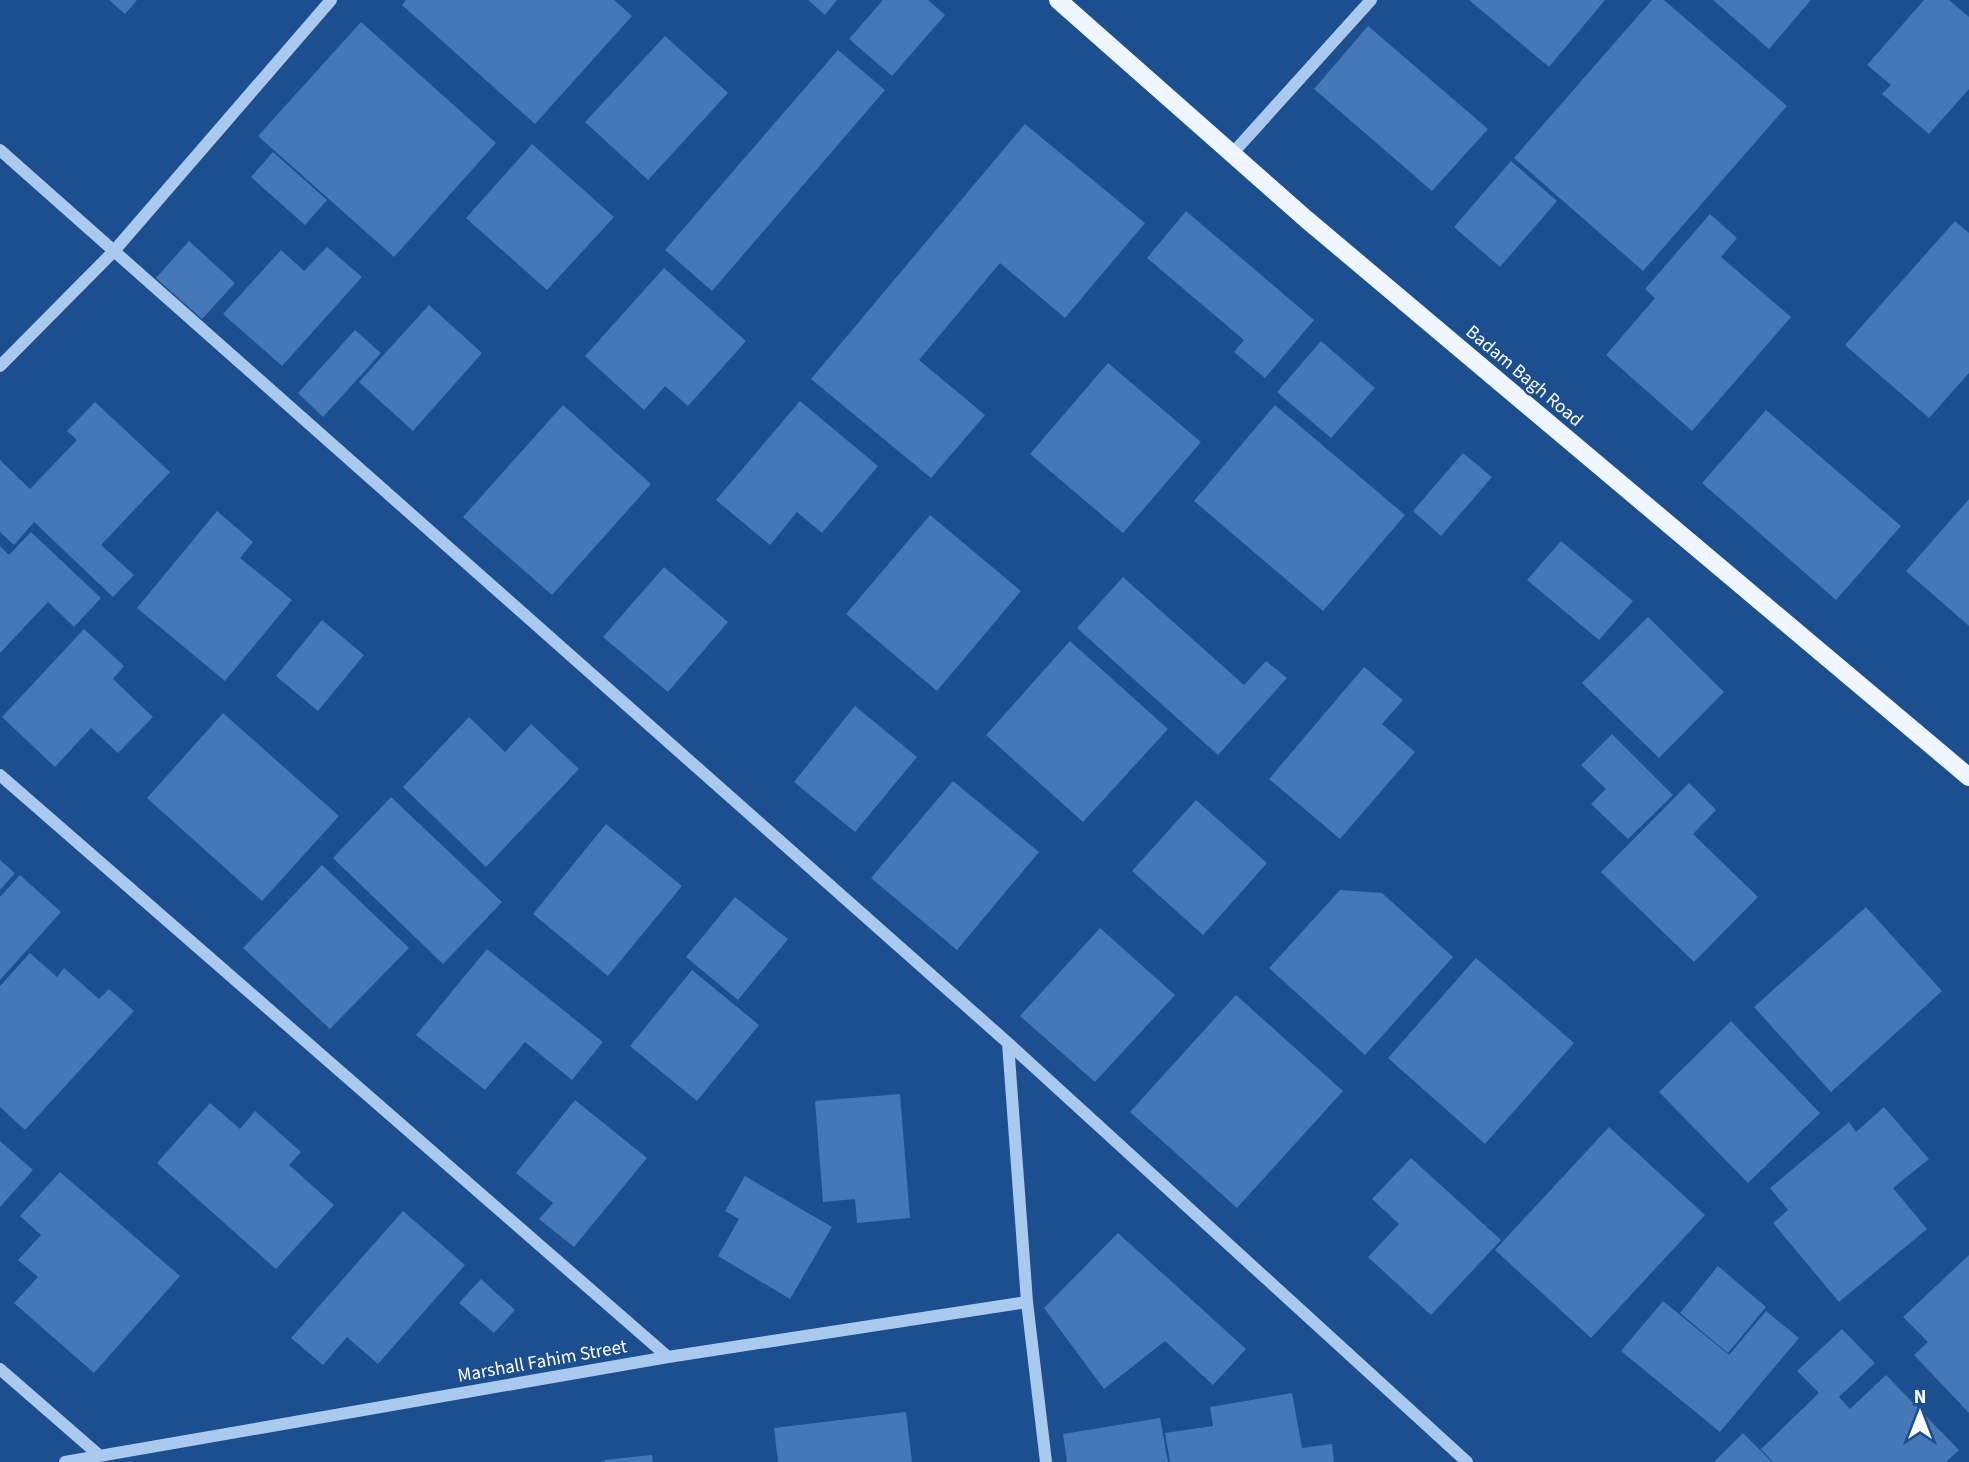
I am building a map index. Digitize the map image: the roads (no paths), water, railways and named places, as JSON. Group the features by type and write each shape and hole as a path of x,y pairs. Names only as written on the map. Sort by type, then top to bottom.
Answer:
{"main road":[{"name":"Badam Bagh Road","path":"1058,0 1317,228 1969,777"}],"street":[{"path":"0,366 114,251 331,0"},
{"path":"1232,154 1371,0"},
{"path":"0,150 1008,1043 1467,1462"},
{"path":"0,775 668,1357"},
{"path":"1008,1043 1027,1301 1046,1462"},
{"name":"Marshall Fahim Street","path":"65,1462 668,1357 1027,1301"},
{"path":"0,1369 100,1456"}]}
